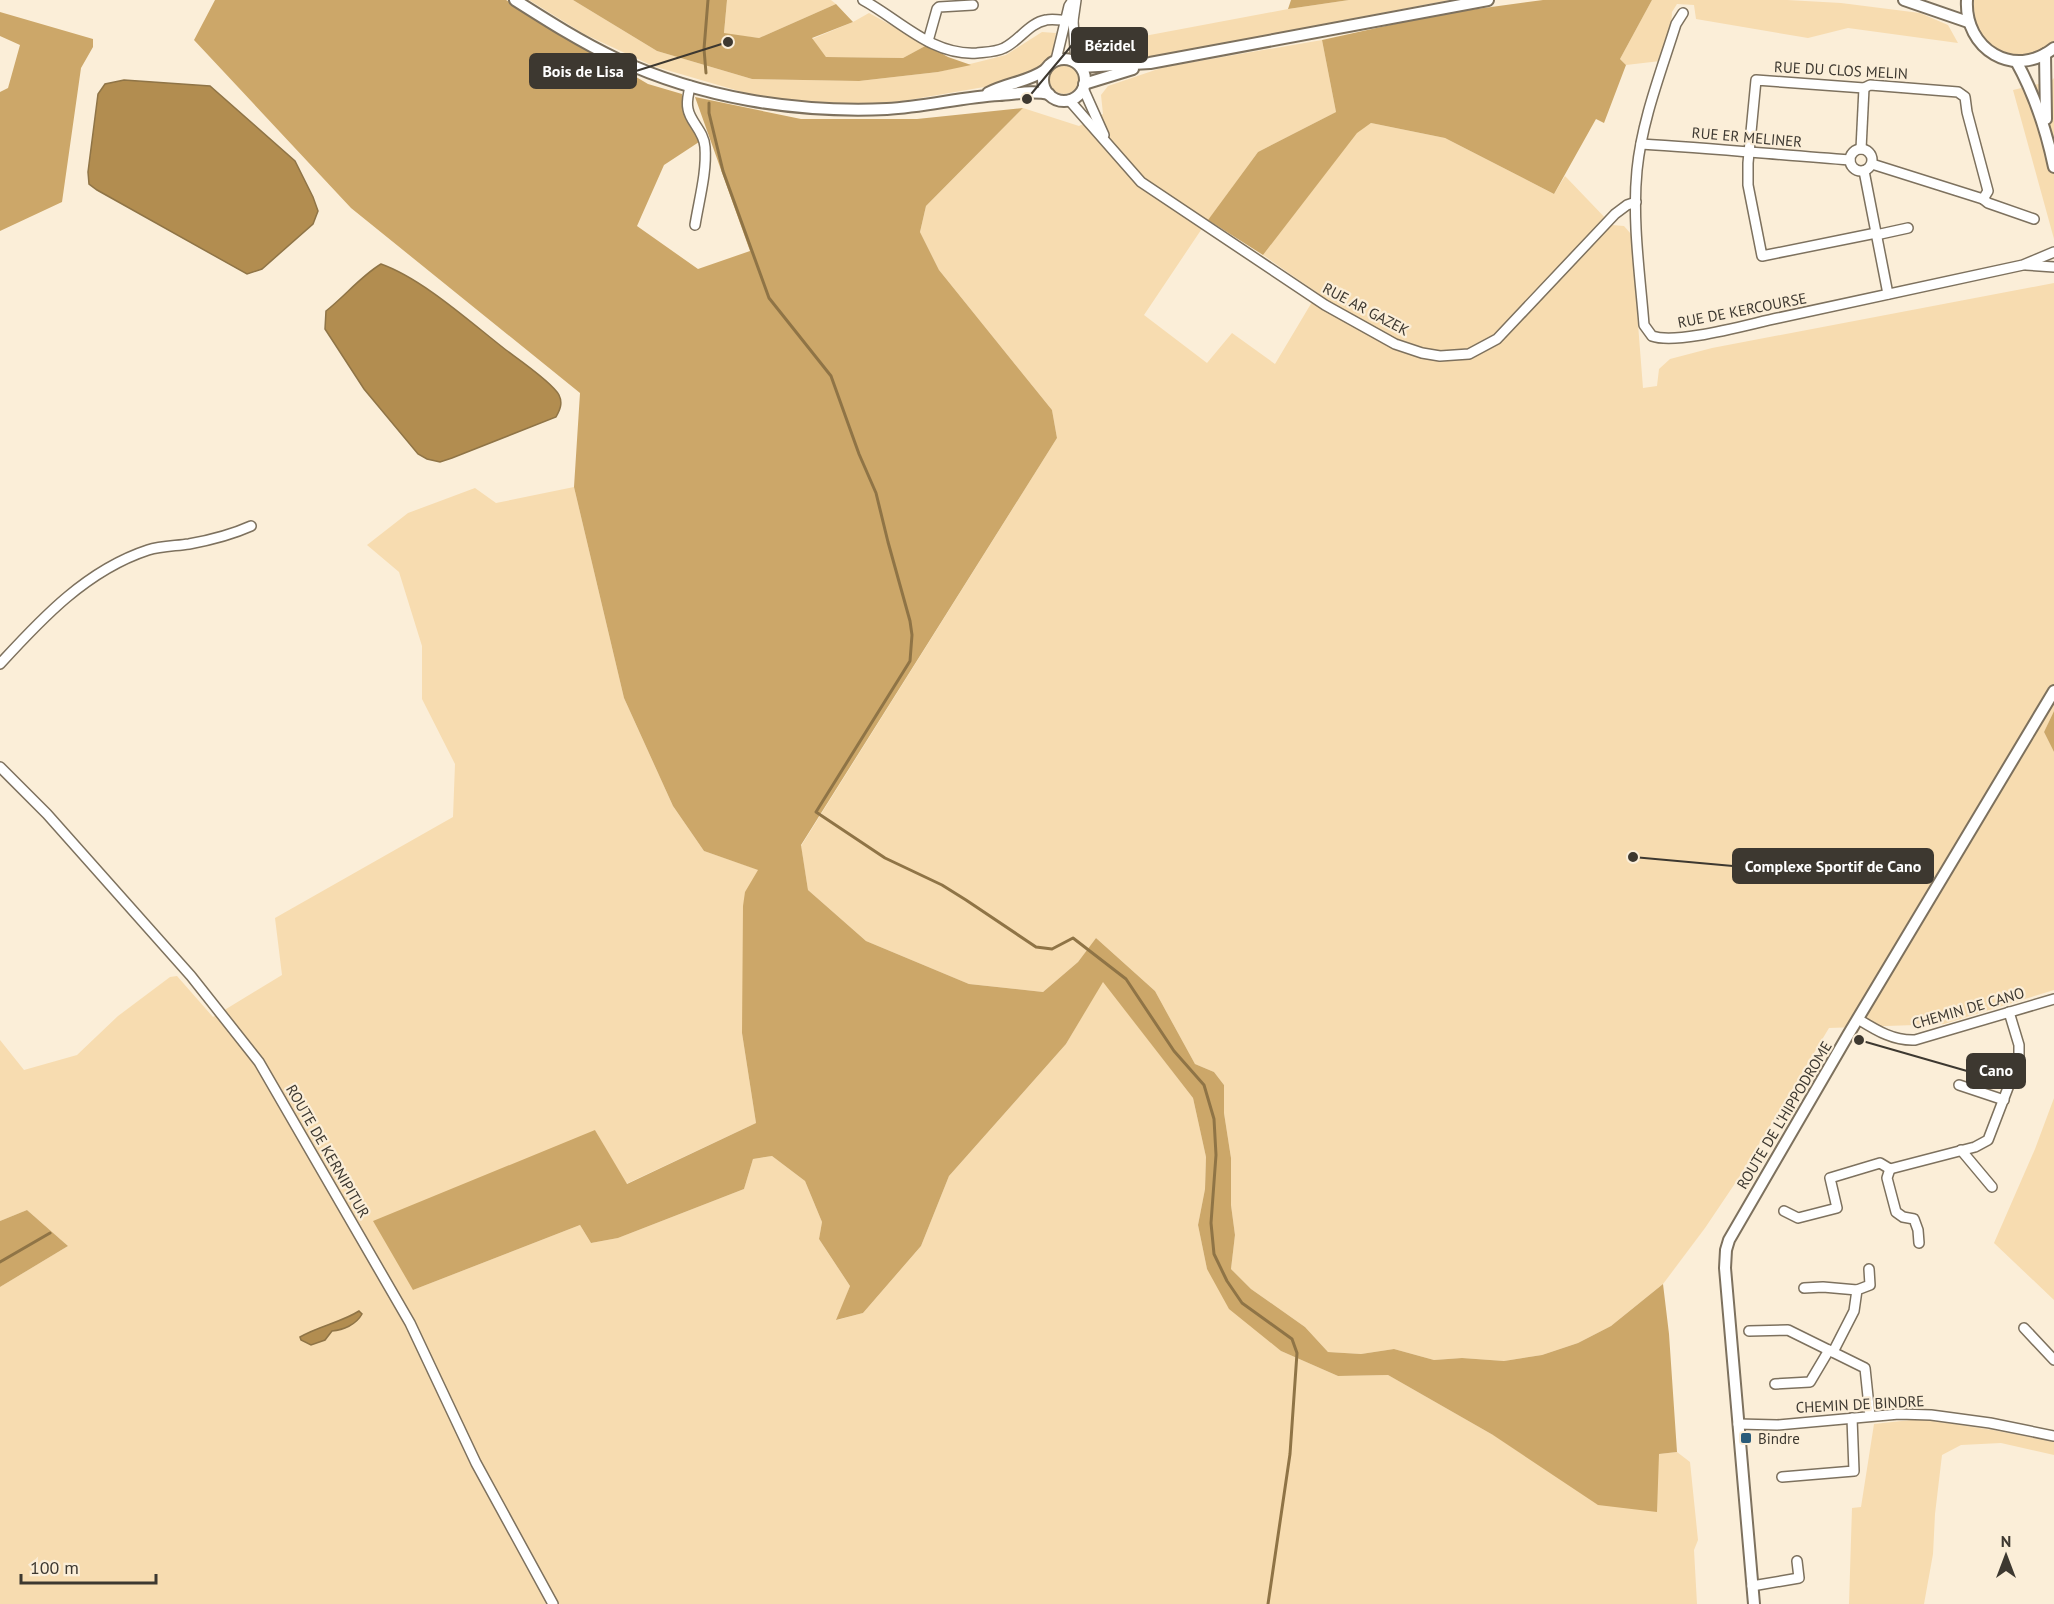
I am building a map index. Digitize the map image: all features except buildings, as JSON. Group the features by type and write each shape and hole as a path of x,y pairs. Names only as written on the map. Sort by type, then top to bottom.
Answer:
{"main road":[{"path":"515,0 599,50 660,76 690,86 753,101 837,110 888,109 940,103 986,94 1021,92 1049,94"},
{"path":"1084,86 1150,63 1488,0"},
{"path":"1904,0 1968,22"},
{"path":"1967,0 1968,22 1975,37 1986,49 2000,58 2016,61 2031,60 2050,51 2047,131"},
{"path":"986,94 998,88 1028,80 1056,60 1063,58 1079,65 1150,63"},
{"path":"2016,61 2030,86 2047,131 2054,167"},
{"path":"1045,70 1044,86 1049,94 1058,100 1069,100 1075,98 1084,86 1085,78 1079,65"},
{"name":"ROUTE DE L'HIPPODROME","path":"1754,1604 1725,1268 1726,1250 1733,1231 2054,691"}],"street":[{"path":"863,0 927,41 944,50 962,54 988,52 1007,47 1041,21 1069,21"},
{"path":"1074,0 1069,6 1069,21 1079,65"},
{"path":"927,41 939,7 973,5"},
{"name":"RUE DE KERCOURSE","path":"1683,14 1676,24 1649,110 1637,170 1636,202 1644,325 1652,336 1666,339 1686,338 2024,265 2054,252"},
{"path":"1056,60 1069,21"},
{"name":"RUE DU CLOS MELIN","path":"1876,234 1762,256 1748,185 1756,80 1958,92 1965,97 1988,191 1983,199"},
{"path":"690,86 687,101 688,112 701,131 705,143 695,225"},
{"name":"RUE AR GAZEK","path":"1084,86 1108,146"},
{"path":"1861,149 1864,88"},
{"name":"RUE AR GAZEK","path":"1069,100 1141,182 1325,305 1395,344 1422,353 1440,356 1469,354 1497,339 1615,214 1627,205 1636,202"},
{"name":"RUE ER MELINER","path":"1641,144 1850,160"},
{"path":"1861,149 1869,152 1872,164 1864,171 1856,170 1850,160 1854,152 1861,149"},
{"path":"1872,164 1983,199 1988,203 2034,219"},
{"path":"1864,171 1888,294"},
{"path":"1876,234 1908,228"},
{"name":"RUE DE KERCOURSE","path":"2024,265 2054,267"},
{"path":"0,664 38,622 71,593 109,567 149,550 230,536 251,526"},
{"name":"ROUTE DE KERNIPITUR","path":"0,766 47,814 183,967 232,1025 259,1062 410,1323 476,1463 553,1604"},
{"name":"CHEMIN DE CANO","path":"1858,1019 1886,1035 1905,1041 1923,1039 2054,999"},
{"path":"1784,1211 1798,1218 1837,1208 1830,1178 1880,1163 1890,1169 1961,1150 1988,1140 2019,1059 2019,1045 2009,1012"},
{"path":"1959,1084 2004,1100"},
{"path":"1961,1150 1992,1187"},
{"path":"1890,1169 1887,1178 1896,1212 1903,1217 1914,1219 1919,1243"},
{"path":"1804,1288 1857,1290 1870,1285 1869,1269"},
{"path":"1775,1384 1810,1382 1854,1311 1857,1290"},
{"path":"2024,1328 2054,1360"},
{"path":"1749,1331 1788,1330 1865,1368 1869,1416"},
{"name":"CHEMIN DE BINDRE","path":"1738,1424 1777,1425 1899,1414 1931,1415 2054,1436"},
{"path":"1782,1477 1854,1471 1852,1418"},
{"path":"1752,1586 1799,1578 1797,1561"}],"shaded area":[{"path":"215,0 506,0 648,84 682,94 684,111 699,142 664,165 637,226 698,269 750,251 695,97 801,119 917,119 1023,108 926,206 920,232 939,270 1052,410 1057,438 801,845 808,890 866,941 969,984 1043,992 1078,962 1096,938 1155,991 1195,1064 1214,1072 1224,1085 1224,1113 1231,1158 1231,1205 1235,1235 1231,1269 1251,1289 1305,1327 1328,1352 1361,1354 1394,1349 1434,1360 1462,1358 1504,1361 1542,1355 1578,1343 1611,1326 1663,1284 1669,1334 1677,1452 1659,1454 1657,1512 1598,1505 1493,1435 1388,1375 1338,1376 1281,1351 1229,1309 1207,1269 1198,1225 1205,1189 1206,1157 1193,1098 1103,982 1066,1044 949,1176 921,1246 863,1313 836,1320 850,1286 819,1239 822,1222 805,1181 772,1156 753,1159 744,1189 618,1238 591,1243 580,1225 413,1290 373,1221 595,1130 627,1184 756,1123 742,1033 743,906 745,892 758,870 704,851 673,806 624,698 574,487 580,393 351,208 194,40"},
{"path":"529,0 573,0 657,51 752,79 859,81 938,72 1006,55 1042,32 1056,33 1052,54 1035,72 990,86 897,102 833,106 756,96 653,66 584,34"},
{"path":"573,0 727,0 724,33 759,38 836,4 853,22 812,38 826,57 903,58 927,45 948,57 971,65 938,72 859,81 752,79 657,51"},
{"path":"727,0 831,0 836,4 759,38 724,34"},
{"path":"1291,0 1349,0 1288,9"},
{"path":"1349,0 1450,0 1124,62 1124,58 1109,60 1108,56 1094,53 1091,46 1288,9"},
{"path":"1543,0 1652,0 1620,59 1626,65 1604,123 1596,119 1554,194 1445,138 1371,123 1357,133 1263,255 1208,220 1258,152 1336,112 1322,40 1440,14"},
{"path":"1652,0 1787,0 1841,3 1920,13 1948,25 1958,43 1848,28 1808,38 1696,19 1694,5 1677,4 1672,12 1669,60 1626,65 1620,59"},
{"path":"1974,0 2054,0 2054,42 2039,51 2024,55 2010,55 1998,51 1987,43 1980,32 1975,17"},
{"path":"0,12 93,39 93,47 81,68 62,202 0,231 0,92 8,88 20,45 0,36"},
{"path":"869,13 927,45 903,58 826,57 812,39"},
{"path":"1322,40 1336,112 1258,152 1201,230 1144,315 1207,363 1232,333 1275,364 1319,294 1263,255 1357,132 1371,123 1445,138 1554,194 1565,176 1612,225 1624,226 1631,234 1643,388 1657,386 1659,369 1670,359 1712,348 2054,283 2054,711 2044,732 2054,752 2054,990 1944,1024 1829,1028 1738,1179 1663,1284 1611,1326 1578,1343 1542,1355 1504,1361 1462,1358 1434,1360 1394,1349 1361,1354 1328,1352 1305,1327 1251,1289 1231,1269 1235,1235 1231,1205 1231,1158 1224,1113 1224,1085 1214,1072 1195,1064 1155,991 1096,938 1078,962 1043,992 969,984 866,941 808,890 801,846 1057,438 1052,410 939,270 920,232 926,206 1023,108 1079,126 1103,114 1101,95 1108,86 1164,67"},
{"path":"1064,64 1070,65 1078,73 1078,85 1070,93 1064,94 1058,93 1050,85 1049,79 1050,73 1058,65"},
{"path":"2054,78 2054,239 2013,90 2051,81"},
{"path":"124,80 210,86 295,161 318,211 313,224 262,269 247,274 89,184 88,172 98,94 105,84"},
{"path":"381,264 430,290 543,378 559,395 561,401 556,417 440,462 418,454 364,389 325,329 326,311"},
{"path":"574,487 624,698 673,806 704,851 759,870 754,879 742,1033 756,1123 626,1184 595,1130 413,1290 580,1225 591,1243 618,1238 744,1189 753,1159 772,1156 805,1181 822,1222 819,1239 850,1286 837,1320 863,1313 921,1246 949,1176 1066,1044 1103,981 1193,1098 1206,1157 1205,1189 1198,1225 1207,1269 1281,1351 1338,1376 1388,1375 1493,1435 1659,1454 1677,1452 1690,1462 1698,1540 1694,1550 1697,1604 0,1604 0,1287 68,1246 27,1210 0,1221 0,1040 24,1070 77,1055 118,1016 170,977 177,976 213,1017 282,975 275,918 453,817 455,764 422,699 422,646 399,572 367,545 408,513 475,488 496,503"},
{"path":"2054,711 2054,752 2044,732"},
{"path":"2054,1098 2054,1300 1994,1243 2035,1149"},
{"path":"27,1210 68,1246 0,1287 0,1221"},
{"path":"359,1311 362,1314 353,1324 332,1331 325,1340 311,1345 301,1340 300,1337 307,1333"},
{"path":"1920,1419 2054,1442 2054,1455 2001,1443 1961,1445 1942,1455 1933,1554 1924,1604 1849,1604 1852,1508 1861,1507 1874,1424"}],"waterway":[{"path":"706,73 704,49 708,0"},
{"path":"709,103 709,113 723,171 769,298 831,376 859,454 876,493 910,621 912,635 910,661 816,812 885,858 942,885 1036,947 1052,949 1073,938 1126,979 1174,1051 1204,1085 1214,1119 1216,1155 1211,1223 1214,1254 1227,1281 1242,1303 1292,1339 1297,1353 1290,1454 1268,1604"},
{"path":"0,1262 50,1233"}],"place":[{"name":"Bois de Lisa","path":"728,42"},
{"name":"Bézidel","path":"1027,99"},
{"name":"Complexe Sportif de Cano","path":"1633,857"},
{"name":"Cano","path":"1859,1040"},
{"name":"Bindre","path":"1746,1438"}]}
